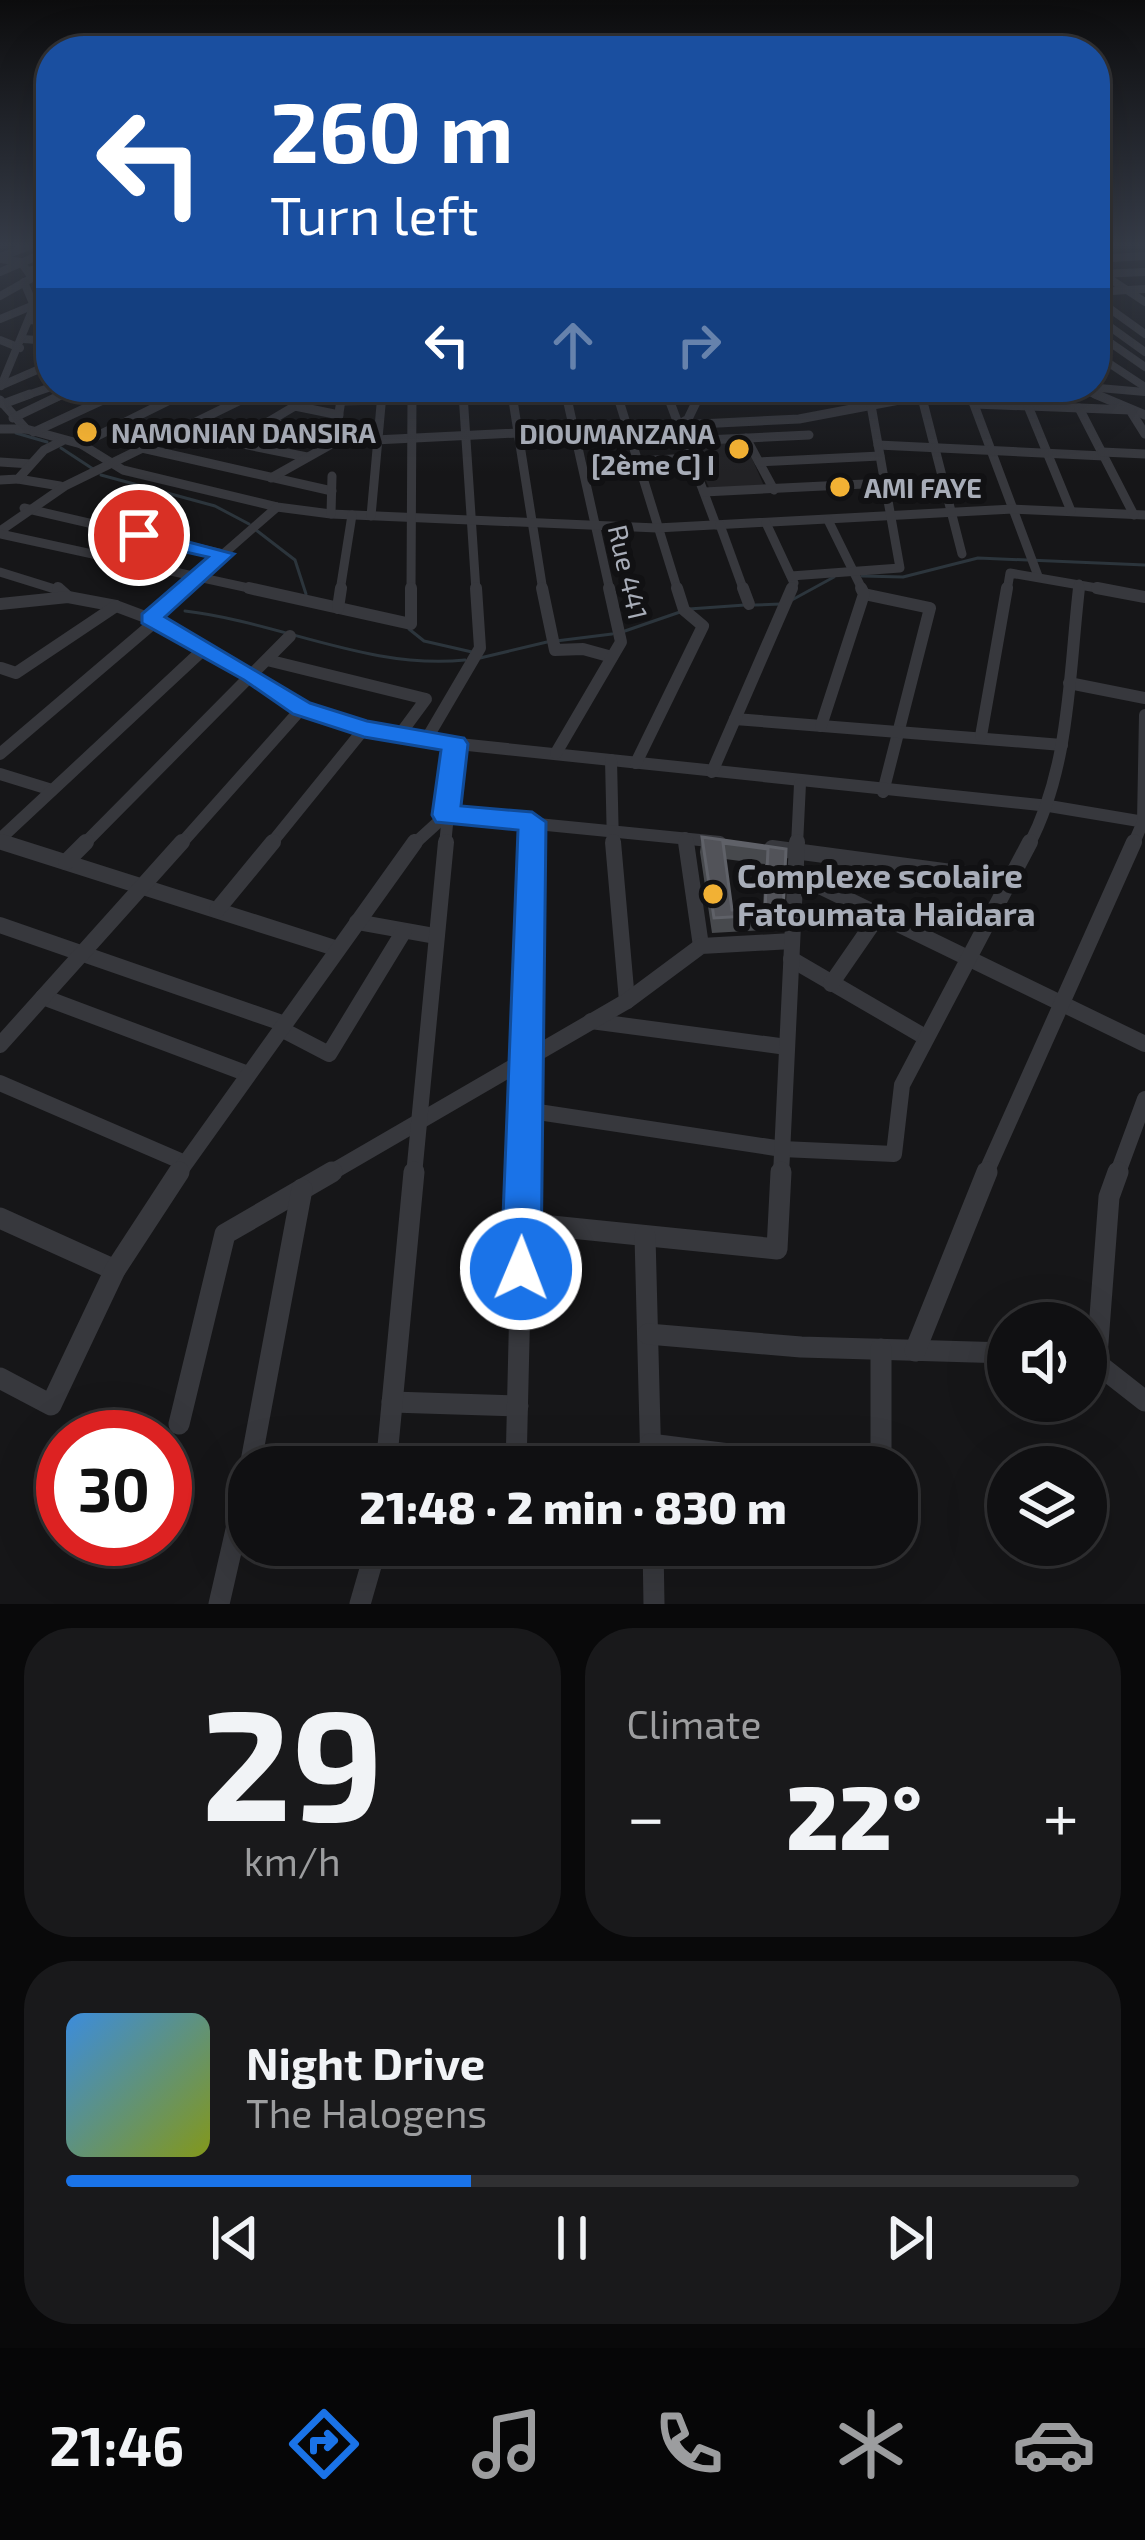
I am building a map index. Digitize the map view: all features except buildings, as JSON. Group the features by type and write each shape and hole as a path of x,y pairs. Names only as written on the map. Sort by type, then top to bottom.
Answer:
{"street":[{"path":"1,386 28,322"},
{"path":"1110,327 1145,352"},
{"path":"1112,344 1145,338"},
{"path":"0,340 36,342"},
{"path":"0,354 22,343"},
{"path":"1112,344 1145,368"},
{"path":"1110,364 1145,389"},
{"path":"1,386 36,371"},
{"path":"1110,388 1145,389"},
{"path":"36,392 1,402 30,430 81,444 107,463 144,477 277,507 331,514 657,528 1013,508 1140,515"},
{"path":"1110,401 1145,415"},
{"path":"13,418 47,402"},
{"path":"0,429 30,430 96,402"},
{"path":"81,444 166,402"},
{"path":"0,533 24,508 60,486 234,402"},
{"path":"271,478 335,440 341,402"},
{"path":"371,516 382,402"},
{"path":"0,533 411,624 412,402"},
{"path":"426,740 480,648 464,402"},
{"path":"514,402 555,650 583,649 612,657"},
{"name":"Rue 441","path":"556,753 621,642 567,402"},
{"path":"619,402 684,610 703,626 636,763"},
{"path":"670,402 749,604"},
{"path":"678,425 688,419 698,402"},
{"path":"860,581 900,568 871,402"},
{"path":"339,415 295,406 268,422 335,440 378,440 799,419 892,402"},
{"path":"923,402 962,554"},
{"path":"1038,576 974,404 1130,410"},
{"path":"1028,406 1071,511"},
{"path":"1079,408 1140,515"},
{"path":"1130,410 1145,434"},
{"path":"799,419 823,459"},
{"path":"172,430 308,457"},
{"path":"684,441 808,435"},
{"path":"746,438 774,490"},
{"path":"18,479 62,441"},
{"path":"142,448 332,491"},
{"path":"758,462 935,448 1145,454"},
{"path":"638,461 691,458"},
{"path":"0,462 31,464"},
{"path":"331,514 332,476"},
{"path":"0,480 54,481 60,486"},
{"path":"704,492 885,484"},
{"path":"0,754 277,507"},
{"path":"24,508 224,554"},
{"path":"338,608 352,515"},
{"path":"821,726 860,581 828,520"},
{"path":"712,772 794,583 766,524"},
{"path":"0,572 55,586 68,597"},
{"path":"980,736 1010,573 1076,579 1145,597"},
{"path":"791,576 860,581 930,608 883,792"},
{"path":"525,1110 782,1149 894,1154 902,1085 1049,806 1062,746 1076,579"},
{"path":"0,604 68,597 116,606 205,648 302,708 398,736 800,784 1049,806 1144,822"},
{"path":"0,669 16,673 116,606"},
{"path":"66,862 290,636"},
{"path":"205,648 0,840 338,949"},
{"path":"267,660 426,699 398,736"},
{"path":"419,708 438,700 459,672"},
{"path":"1069,682 1145,698"},
{"path":"0,1045 302,708"},
{"path":"915,1351 972,1205 1144,822 1145,715"},
{"path":"735,718 1062,746"},
{"path":"217,910 364,729"},
{"path":"388,1446 455,744"},
{"path":"610,760 611,831 626,1001"},
{"path":"0,774 52,790"},
{"path":"522,1223 776,1249 800,784"},
{"path":"0,1378 51,1405 115,1270 184,1163 418,838 446,815 729,843"},
{"path":"517,1446 532,822"},
{"path":"685,838 700,946"},
{"path":"751,845 1011,880"},
{"path":"795,874 1145,1044"},
{"path":"831,984 878,916"},
{"path":"357,922 435,936"},
{"path":"0,926 282,1026 329,1054 404,931"},
{"path":"182,1410 225,1234 626,1001 700,946 791,950 831,984 925,1036"},
{"path":"43,997 248,1074"},
{"path":"591,1021 787,1048"},
{"path":"0,1083 184,1163"},
{"path":"1097,1302 1109,1197 1145,1099"},
{"path":"254,1446 302,1189"},
{"path":"0,1218 115,1270"},
{"path":"645,1236 651,1446"},
{"path":"648,1334 987,1353"},
{"path":"881,1349 881,1446"},
{"path":"1107,1371 1145,1401"},
{"path":"392,1402 518,1406"},
{"path":"219,1604 228,1565"},
{"path":"359,1604 371,1566"},
{"path":"653,1566 654,1604"}],"shaded area":[{"path":"744,440 765,488 710,490 689,443"}],"waterway":[{"path":"16,433 47,442"},
{"path":"61,448 93,469"},
{"path":"101,475 215,506 249,524"},
{"path":"256,530 295,560 306,594"},
{"path":"862,576 903,577 978,558 1145,565"},
{"path":"790,601 834,577"},
{"path":"755,605 781,604"},
{"path":"689,609 745,605"},
{"path":"185,611 359,652 430,661 465,660"},
{"path":"622,632 680,612"},
{"path":"409,629 424,641 472,652"},
{"path":"556,641 612,634"},
{"path":"480,658 547,642"}],"place":[{"name":"NAMONIAN DANSIRA","path":"87,432"},
{"name":"DIOUMANZANA [2ème C] I","path":"739,449"},
{"name":"AMI FAYE","path":"840,487"},
{"name":"Complexe scolaire Fatoumata Haidara","path":"713,894"}],"route":[{"path":"139,535 224,554 150,619 302,708 364,729 455,744 446,815 532,822 521,1269"}]}
